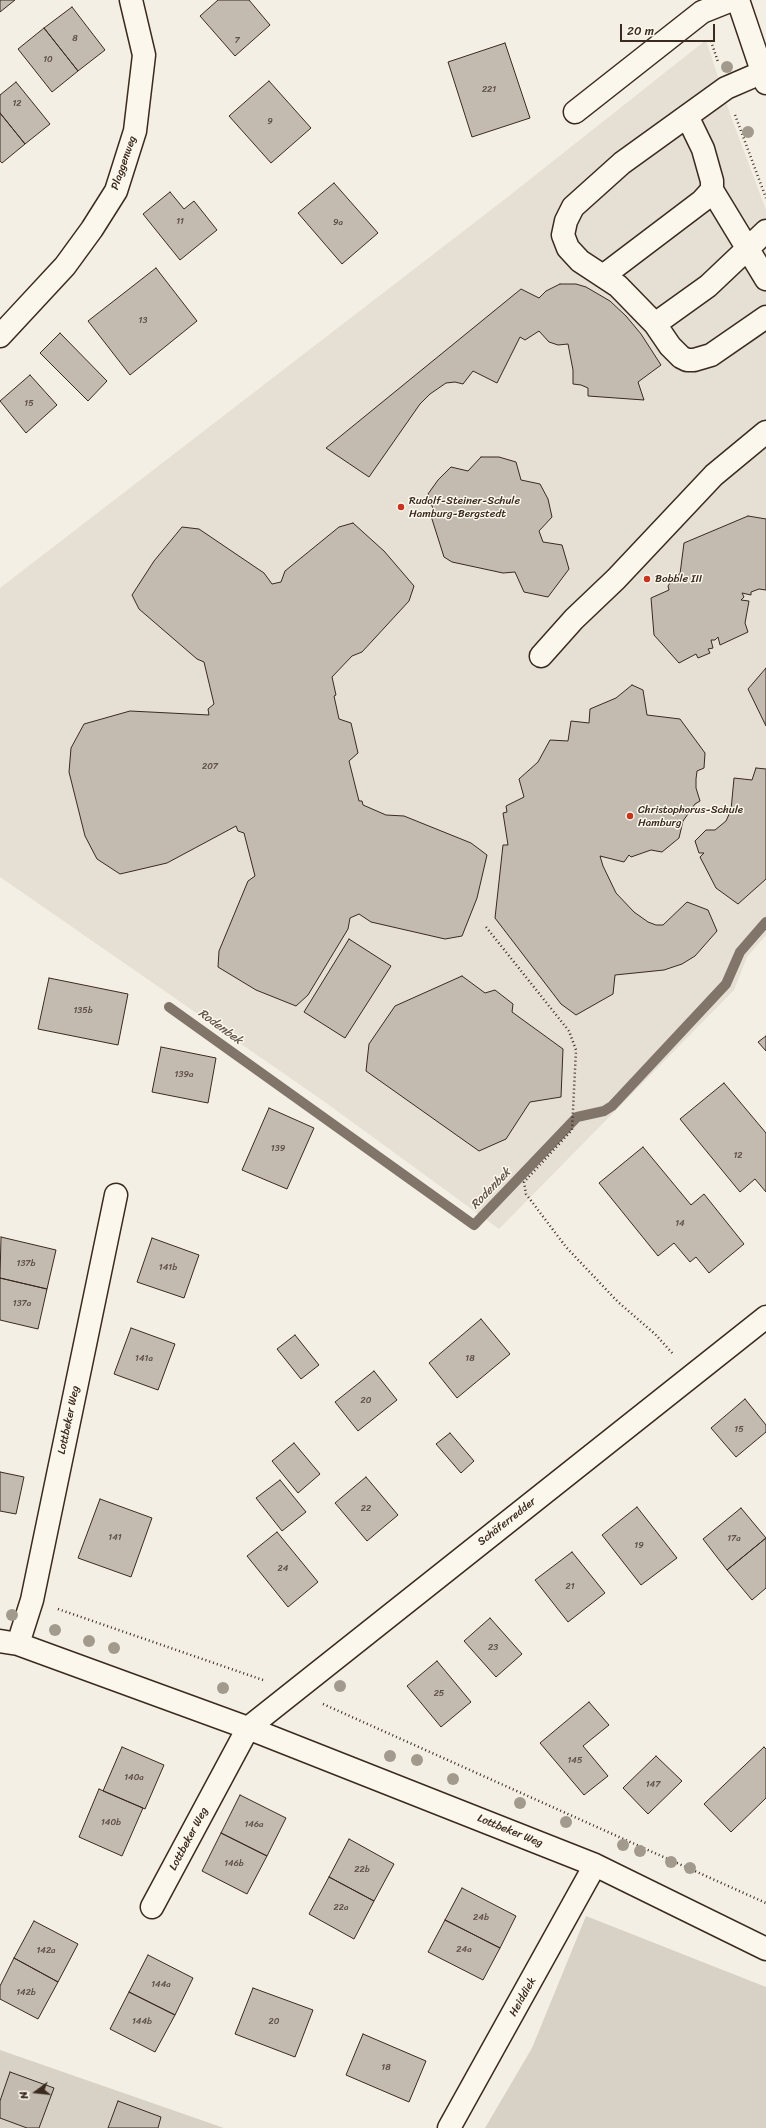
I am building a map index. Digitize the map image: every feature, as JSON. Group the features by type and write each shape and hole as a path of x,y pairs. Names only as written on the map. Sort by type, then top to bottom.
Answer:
{"street":[{"name":"Plaggenweg","path":"0,336 65,266 92,229 116,191 135,131 144,55 131,0"},
{"path":"575,112 702,12 732,0"},
{"path":"738,0 764,77 726,88 622,163 573,207 566,221 563,235 568,248 580,261 618,286 655,324 670,346 681,357 687,360 694,360 711,355 766,317"},
{"path":"687,116 703,149 712,181 712,190 766,279"},
{"path":"603,276 702,201 712,190"},
{"path":"655,324 708,286 766,231"},
{"path":"541,656 574,619 616,579 714,475 766,432"},
{"name":"Lottbeker Weg","path":"116,1196 32,1600 9,1642 248,1728 595,1865 766,1949"},
{"name":"Schäferredder","path":"248,1728 766,1317"},
{"name":"Lottbeker Weg","path":"152,1908 248,1728"},
{"name":"Heiddiek","path":"449,2128 595,1865"}],"path":[{"path":"486,927 569,1031 574,1040 576,1050 572,1130 524,1182 526,1194 566,1247 618,1302 655,1334 693,1376"},
{"path":"32,1600 293,1691 766,1903"}],"shaded area":[{"name":"Rudolf-Steiner-Schule Hamburg-Bergstedt","path":"706,40 730,114 766,210 766,935 747,957 734,990 499,1229 322,1100 0,877 0,588 509,196"},
{"path":"586,1916 766,1987 766,2128 485,2128 532,2048"},
{"path":"0,2050 224,2128 0,2128"}],"building":[{"path":"0,0 15,0 0,12"},
{"path":"218,0 249,0 270,25 235,56 200,16"},
{"path":"72,7 105,50 78,71 44,28"},
{"path":"44,28 78,71 52,92 18,49"},
{"path":"505,43 530,118 472,137 448,62"},
{"path":"269,81 311,128 271,163 229,116"},
{"path":"16,82 50,124 25,144 0,113 0,95"},
{"path":"0,113 25,144 2,163 0,161"},
{"path":"334,183 378,233 342,264 298,213"},
{"path":"170,192 184,209 194,201 217,230 180,260 143,214"},
{"path":"156,268 197,321 130,375 88,321"},
{"path":"560,284 576,284 586,287 610,301 626,316 641,334 661,365 638,382 644,400 588,396 588,388 573,384 573,370 568,344 558,345 549,342 539,331 525,340 520,337 497,383 473,371 463,384 455,382 446,383 430,394 420,404 369,477 326,448 521,289 539,298 546,291"},
{"path":"60,333 107,381 88,401 40,353"},
{"path":"30,375 57,405 26,433 0,401"},
{"path":"481,457 499,457 516,462 521,480 540,484 548,499 552,517 539,531 543,542 562,545 569,569 548,597 524,592 515,572 503,573 452,562 444,557 431,516 434,512 428,494 438,480 451,467 468,471"},
{"path":"748,516 766,519 766,590 759,589 751,592 751,595 742,593 744,597 741,600 749,601 745,623 748,632 720,645 718,637 715,640 711,640 713,648 708,649 710,653 698,658 696,654 679,663 654,635 651,598 669,590 668,586 676,575 680,574 684,543"},
{"path":"353,523 384,551 414,586 409,601 362,652 352,656 332,677 339,719 351,723 358,753 349,761 359,801 362,801 363,805 386,815 404,816 471,843 487,855 477,898 462,936 445,939 371,922 359,914 350,918 348,929 308,995 296,1006 256,990 218,967 219,951 248,881 255,876 244,833 238,831 236,826 167,863 120,874 97,859 85,836 69,772 71,748 84,724 130,711 209,715 208,709 214,704 204,662 197,659 139,609 132,595 154,561 182,527 199,529 264,573 272,584 281,582 285,571 339,527"},
{"path":"766,668 766,726 748,689"},
{"path":"632,685 643,690 647,715 680,719 705,753 704,768 697,771 696,779 696,788 700,801 695,804 683,821 679,838 662,852 651,850 631,857 629,855 624,862 600,856 603,866 616,893 634,912 648,922 656,925 663,925 687,902 708,910 717,931 695,956 682,964 664,970 615,975 613,994 576,1015 561,1004 495,918 503,845 508,845 503,813 507,812 506,806 524,797 519,779 538,762 550,740 568,741 571,721 589,723 590,709 616,698"},
{"path":"756,768 766,769 766,879 738,904 716,888 700,857 704,853 699,853 695,841 706,830 715,830 726,821 731,810 734,778 752,780"},
{"path":"349,939 391,966 345,1038 304,1012"},
{"path":"462,976 485,993 495,990 513,1004 512,1012 563,1049 561,1097 530,1102 506,1139 479,1151 366,1071 369,1044 395,1006"},
{"path":"49,978 128,994 118,1045 38,1029"},
{"path":"766,1036 766,1051 758,1042"},
{"path":"161,1047 216,1058 208,1103 152,1092"},
{"path":"724,1083 766,1133 766,1192 755,1179 740,1192 680,1119"},
{"path":"269,1108 314,1128 287,1189 242,1170"},
{"path":"643,1147 691,1205 704,1194 744,1244 709,1273 696,1257 690,1262 674,1243 658,1256 599,1183"},
{"path":"1,1237 56,1250 47,1289 0,1278"},
{"path":"152,1238 199,1255 184,1298 137,1282"},
{"path":"0,1278 47,1289 38,1329 0,1320"},
{"path":"481,1319 510,1354 457,1398 429,1363"},
{"path":"131,1328 175,1344 158,1390 114,1374"},
{"path":"295,1335 319,1365 301,1379 277,1349"},
{"path":"374,1371 397,1400 358,1431 335,1402"},
{"path":"745,1399 766,1425 766,1432 736,1457 711,1428"},
{"path":"450,1433 474,1461 461,1473 436,1444"},
{"path":"294,1443 320,1474 298,1493 272,1461"},
{"path":"0,1472 24,1477 16,1514 0,1511"},
{"path":"366,1477 398,1515 367,1541 335,1503"},
{"path":"280,1480 306,1512 282,1531 256,1498"},
{"path":"100,1499 152,1518 131,1577 78,1558"},
{"path":"637,1507 677,1558 641,1585 602,1535"},
{"path":"741,1508 766,1538 727,1570 703,1539"},
{"path":"277,1532 318,1582 288,1607 247,1556"},
{"path":"766,1538 766,1588 752,1600 727,1570"},
{"path":"572,1552 605,1593 568,1622 535,1580"},
{"path":"490,1618 522,1654 496,1677 464,1641"},
{"path":"437,1661 471,1702 441,1727 407,1686"},
{"path":"589,1702 609,1725 583,1746 608,1776 584,1795 540,1743"},
{"path":"122,1747 164,1765 145,1809 103,1791"},
{"path":"764,1747 766,1749 766,1798 731,1832 704,1804"},
{"path":"656,1756 682,1781 648,1814 623,1788"},
{"path":"99,1789 143,1808 122,1856 79,1837"},
{"path":"240,1795 286,1818 267,1856 221,1833"},
{"path":"221,1833 267,1856 247,1894 202,1871"},
{"path":"349,1839 394,1864 374,1901 329,1877"},
{"path":"329,1877 374,1901 354,1939 309,1914"},
{"path":"462,1888 516,1916 500,1948 445,1920"},
{"path":"445,1920 500,1948 483,1980 428,1952"},
{"path":"34,1921 78,1944 58,1982 14,1958"},
{"path":"148,1955 193,1978 175,2015 129,1992"},
{"path":"14,1958 58,1982 38,2019 0,1999 0,1986"},
{"path":"253,1988 313,2010 295,2057 235,2034"},
{"path":"129,1992 175,2015 155,2052 110,2029"},
{"path":"363,2034 426,2061 409,2102 346,2075"},
{"path":"10,2072 54,2088 39,2128 27,2128 0,2118 0,2101"},
{"path":"118,2101 161,2117 158,2128 108,2128"}],"waterway":[{"name":"Rodenbek","path":"169,1007 474,1225 577,1117 604,1111 612,1106 726,984 740,952 766,922"}],"place":[{"name":"Rudolf-Steiner-Schule Hamburg-Bergstedt","path":"401,507"},
{"name":"Bobble III","path":"647,579"},
{"name":"Christophorus-Schule Hamburg","path":"630,816"}]}
